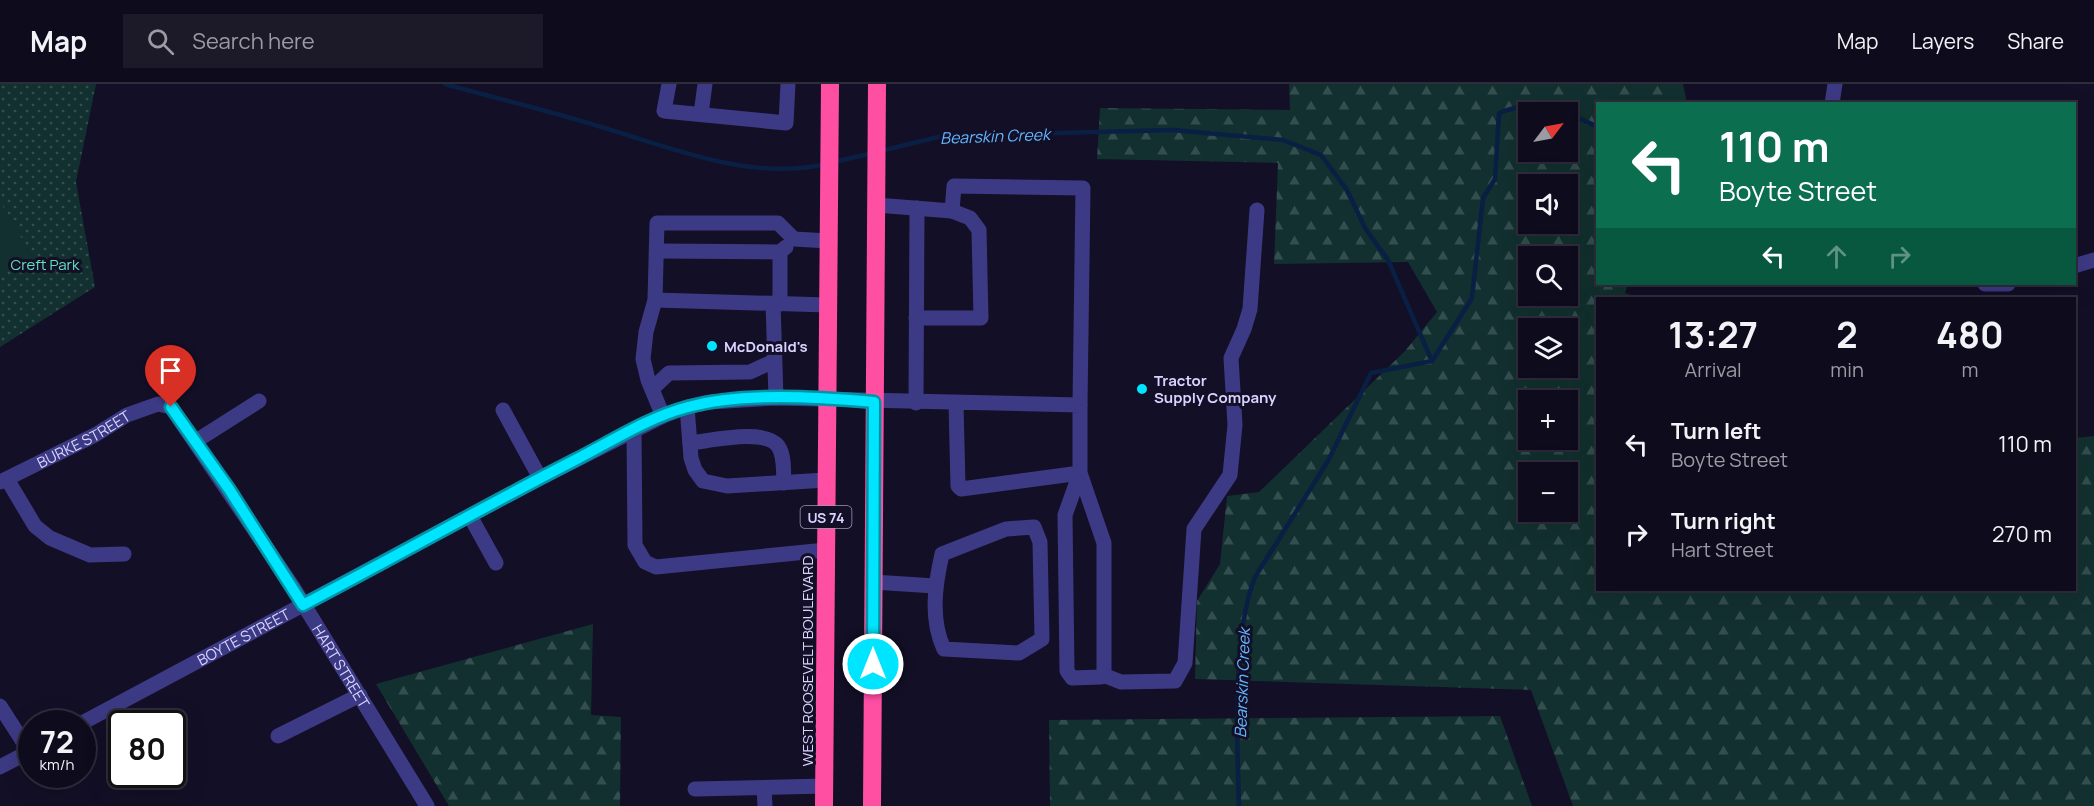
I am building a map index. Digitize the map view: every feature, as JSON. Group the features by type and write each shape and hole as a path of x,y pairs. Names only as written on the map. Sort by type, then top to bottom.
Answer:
{"highway":[{"name":"WEST ROOSEVELT BOULEVARD","path":"824,806 830,84"},
{"name":"US 74","path":"872,806 877,84"}],"street":[{"path":"669,84 664,111 786,123 788,84"},
{"path":"701,114 705,84"},
{"path":"1832,102 1835,84"},
{"path":"952,211 954,186 1083,188 1080,473 1104,543 1103,675"},
{"path":"876,202 952,211 970,218 979,230 981,320 916,318"},
{"path":"916,208 916,403"},
{"path":"1103,675 1121,682 1175,681 1185,663 1194,530 1230,475 1235,425 1231,358 1250,309 1257,210"},
{"path":"663,416 644,368 646,332 655,300 657,223 778,223 794,239"},
{"path":"776,398 774,361 780,252 794,239 829,234"},
{"path":"657,252 780,252"},
{"path":"2076,265 2094,260"},
{"path":"655,300 828,305"},
{"path":"645,349 652,360 669,373 750,372 774,361"},
{"path":"652,389 669,373"},
{"name":"BOYTE STREET","path":"96,716 540,478 634,430 687,407 710,402 776,398 956,404 1080,405"},
{"path":"196,441 259,401"},
{"name":"BURKE STREET","path":"4,481 95,435 127,415 158,404 171,407"},
{"path":"956,404 958,486 961,489 1080,473"},
{"name":"HART STREET","path":"171,407 196,441 303,605 427,806"},
{"path":"687,407 695,470 703,481 726,486 826,480"},
{"path":"503,410 540,478"},
{"path":"634,430 634,545 645,562 656,567 826,550"},
{"path":"690,443 749,436 771,440 778,446 783,457 784,483"},
{"path":"1080,473 1065,515 1067,671 1072,678 1098,678 1103,675"},
{"path":"4,481 35,526 50,538 90,555 124,554"},
{"path":"470,516 496,563"},
{"path":"1034,527 1040,542 1042,639 1019,653 944,649 938,636 935,586 942,554 1006,529 1034,527"},
{"path":"873,582 935,586"},
{"path":"278,736 360,695"},
{"path":"0,706 18,733"},
{"path":"0,767 18,757"},
{"path":"695,789 825,786"},
{"path":"764,788 765,806"}],"green space":[{"name":"Creft Park","path":"0,84 96,84 76,182 95,287 0,347"},
{"path":"1289,84 1683,84 1687,102 1596,102 1596,285 1628,285 1625,293 1638,297 1596,297 1596,591 2076,591 2076,438 2094,436 2094,806 1573,806 1531,690 1195,679 1197,601 1220,564 1227,496 1259,492 1405,351 1437,312 1408,262 1274,264 1278,163 1097,159 1100,108 1290,110"},
{"path":"0,201 33,258 0,274"},
{"path":"593,624 591,715 621,717 620,806 449,806 376,684"},
{"path":"1500,716 1532,806 1050,806 1049,720"}],"waterway":[{"name":"Bearskin Creek","path":"445,84 715,161 771,169 826,164"},
{"path":"1239,806 1237,721 1239,658 1248,601 1255,577 1328,461 1371,373 1432,361 1472,298 1483,198 1495,179 1499,113 1518,108"},
{"path":"1578,118 1596,126"},
{"name":"Bearskin Creek","path":"881,151 942,136 1173,130 1283,140 1321,155 1347,190 1365,228 1388,260 1432,361"},
{"name":"Bearskin Creek","path":"834,162 873,153"}],"place":[{"name":"McDonald's","path":"712,346"},
{"name":"Tractor Supply Company","path":"1142,389"}],"route":[{"path":"171,407 229,489 303,605 540,478 663,416 687,407 710,402 776,398 874,402 873,664"}]}
